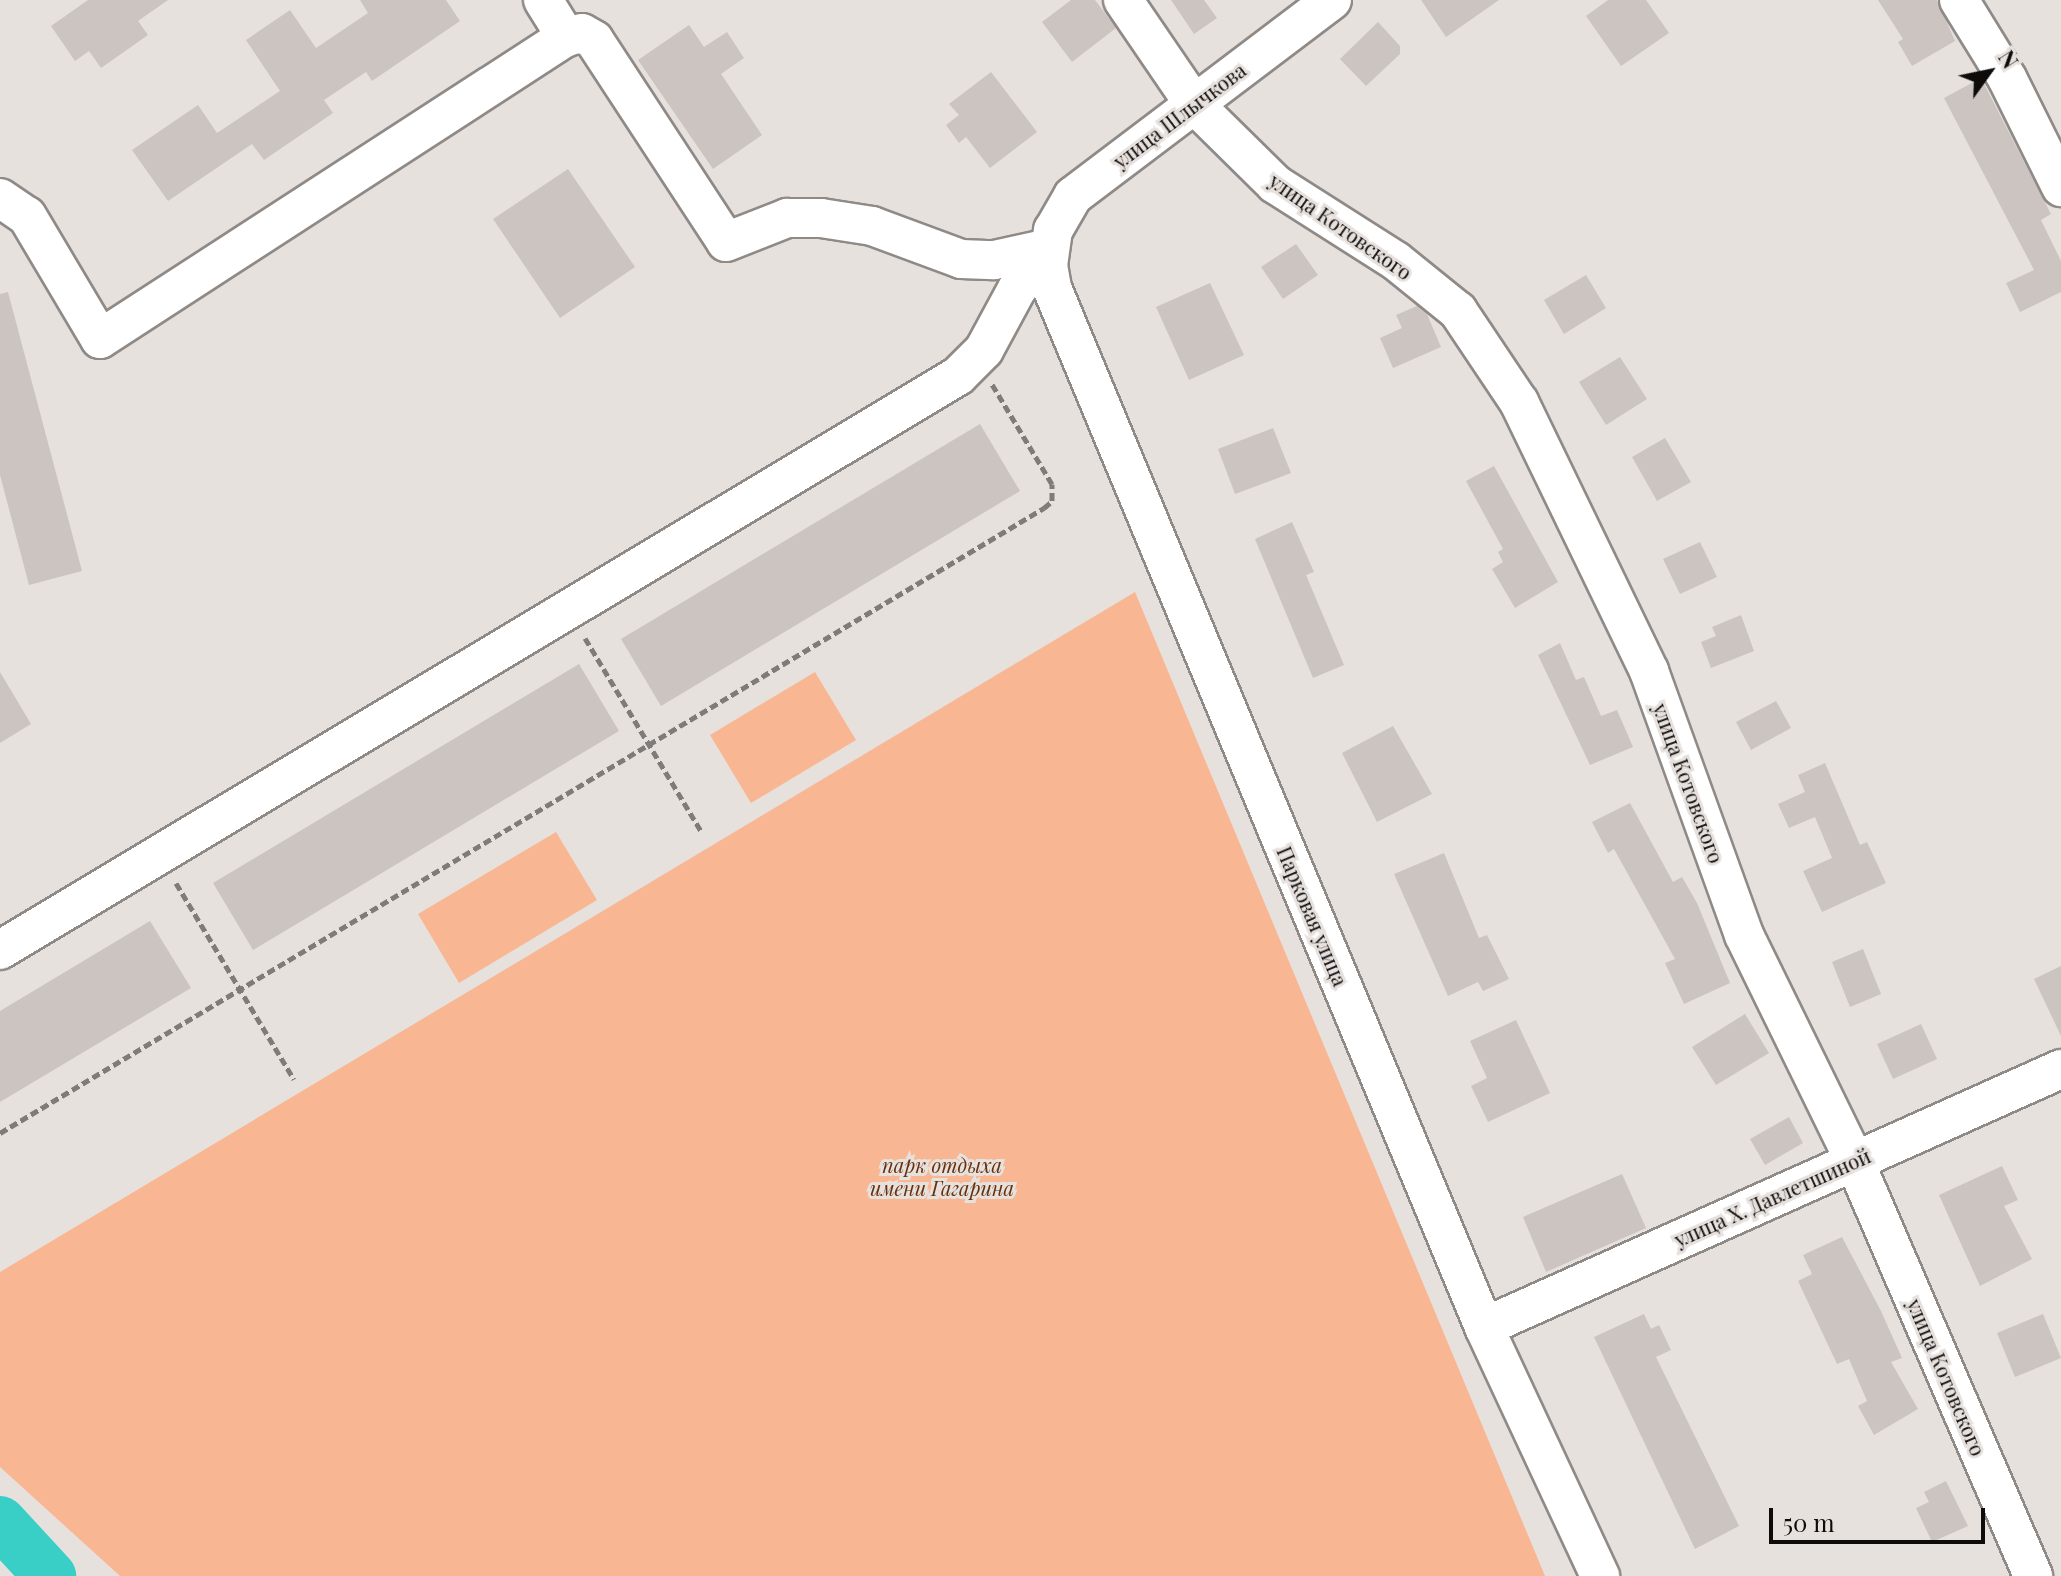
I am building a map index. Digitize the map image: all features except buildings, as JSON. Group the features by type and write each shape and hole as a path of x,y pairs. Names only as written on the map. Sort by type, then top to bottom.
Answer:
{"street":[{"path":"543,0 566,37"},
{"name":"улица Котовского","path":"1123,0 1194,104 1275,184 1396,261 1458,311 1519,402 1649,671 1744,935 1854,1160 2033,1576"},
{"name":"улица Шлычкова","path":"1049,248 1060,214 1073,196 1332,0"},
{"path":"1959,0 2007,78 2061,187"},
{"path":"0,198 27,216 100,339 566,37 582,33 594,40 726,242 787,218 821,218 872,226 961,259 994,260 1049,248"},
{"path":"0,950 958,376 977,359 1017,289 1049,248"},
{"name":"Парковая улица","path":"1049,248 1052,288 1484,1327 1600,1576"},
{"name":"улица Х. Давлетшиной","path":"1484,1327 2061,1069"}],"path":[{"path":"0,1133 1052,501 1052,484 977,359"},
{"path":"568,610 702,833"},
{"path":"159,855 294,1079"}],"green space":[{"name":"парк отдыха имени Гагарина","path":"1135,592 1545,1576 120,1576 0,1467 0,1272"},
{"path":"815,672 856,740 751,803 710,735"},
{"path":"556,832 597,900 459,983 418,914"}],"waterway":[{"path":"0,1522 50,1576"}]}
